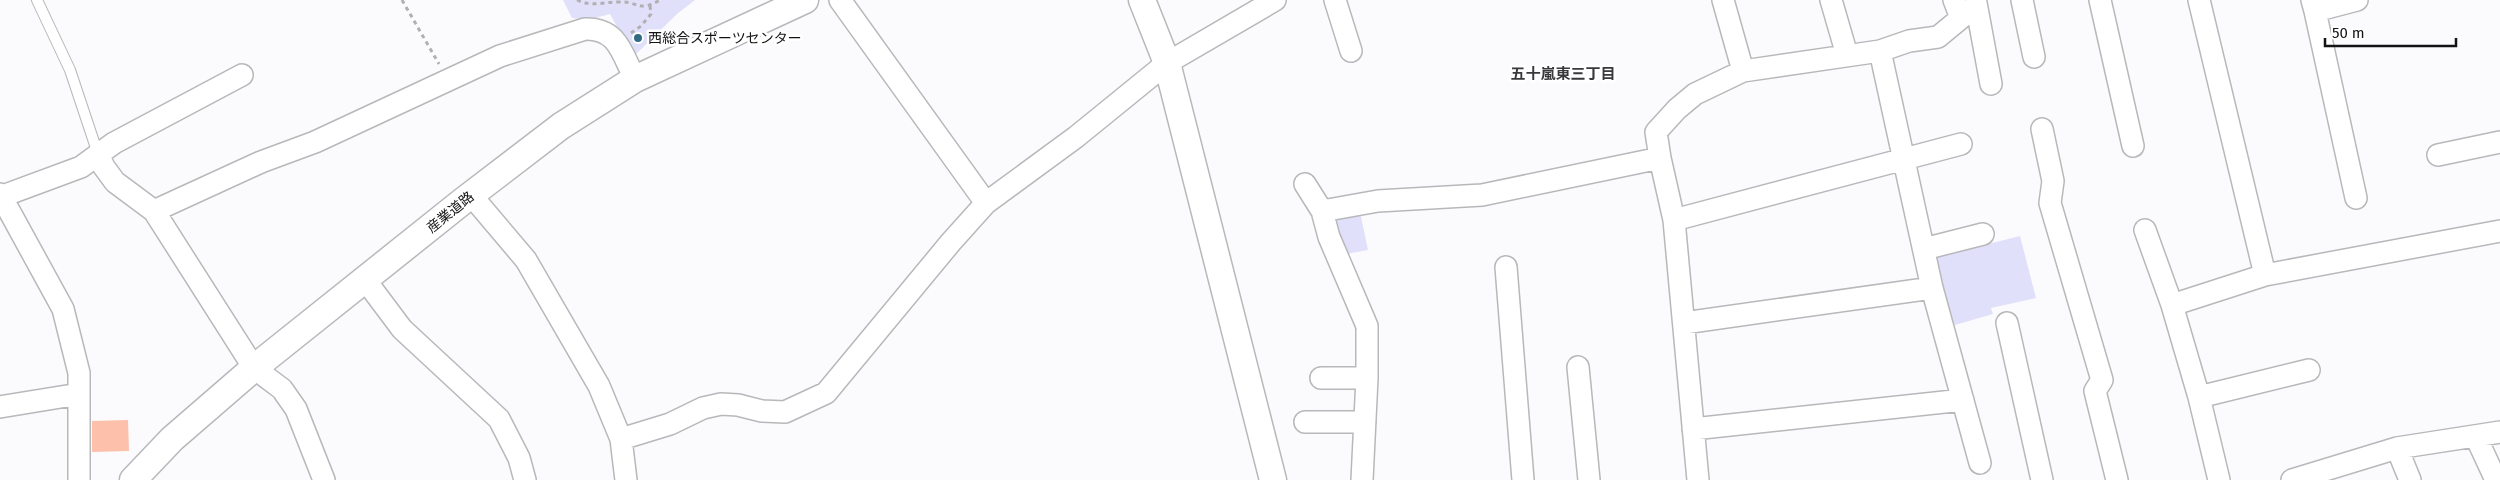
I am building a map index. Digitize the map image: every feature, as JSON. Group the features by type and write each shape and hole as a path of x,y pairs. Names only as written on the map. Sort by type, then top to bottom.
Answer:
{"street":[{"name":"産業道路","path":"133,480 172,439 254,368 366,281 471,195 561,126 635,79 805,0"},
{"path":"840,0 986,202"},
{"path":"1142,0 1167,64 1273,480"},
{"path":"621,439 670,424 703,408 721,404 738,405 762,411 786,412 826,393 950,242 986,202 1076,137 1167,64 1276,0"},
{"path":"1334,0 1351,51"},
{"path":"1723,0 1743,71"},
{"path":"1831,0 1847,55"},
{"path":"2022,0 2034,57"},
{"path":"2100,0 2133,146"},
{"path":"2199,0 2265,275"},
{"path":"2356,198 2313,5 2357,0"},
{"path":"1698,480 1674,220 1656,132 1677,109 1695,94 1743,71 1880,51 1909,41 1938,37 1957,9 1977,1 1991,84"},
{"path":"154,211 261,162 315,142 500,56 585,29 597,29 608,33 616,41 635,79"},
{"path":"1880,51 1932,288 1980,463"},
{"path":"79,480 79,373 63,308 0,196 81,168 114,143 242,75"},
{"path":"2042,129 2053,181 2050,203 2102,380 2095,391 2117,480"},
{"path":"2438,155 2500,142"},
{"path":"1674,220 1962,144"},
{"path":"98,154 104,168 115,182 154,211 254,368 282,389 296,409 324,480"},
{"path":"1322,211 1378,201 1482,195 1660,158"},
{"path":"1306,184 1322,211 1329,237 1367,326 1367,378 1362,480"},
{"path":"471,195 526,260 599,386 621,439 626,480"},
{"path":"2145,230 2172,305 2200,397 2219,480"},
{"path":"2172,305 2265,275 2500,231"},
{"path":"1924,249 1983,234"},
{"path":"1506,267 1523,480"},
{"path":"366,281 402,329 499,419 519,458 525,480"},
{"path":"1684,324 1932,288"},
{"path":"2007,324 2042,480"},
{"path":"1578,367 1589,480"},
{"path":"2200,397 2309,370"},
{"path":"1321,378 1367,378"},
{"path":"0,407 79,394"},
{"path":"1693,430 1963,400"},
{"path":"1306,422 1364,422"},
{"path":"2306,478 2397,448 2500,432"},
{"path":"2476,437 2496,480"},
{"path":"2397,448 2410,480"}],"lane":[{"path":"37,0 70,70 98,154"}],"path":[{"path":"402,0 448,80"},
{"path":"577,0 588,5 620,2 636,6 650,6 660,0"},
{"path":"616,41 640,26 651,14 650,6"}],"shaded area":[{"name":"西総合スポーツセンター","path":"563,0 695,0 677,14 633,57 610,14 588,20 572,18"},
{"path":"1360,212 1368,250 1341,255 1332,216"},
{"path":"2020,236 2036,298 1991,308 1993,314 1948,327 1933,258"}],"building":[{"path":"128,420 129,451 92,452 92,421"}],"place":[{"name":"西総合スポーツセンター","path":"638,38"}],"district":[{"name":"五十嵐東三丁目","path":"1563,74"}]}
